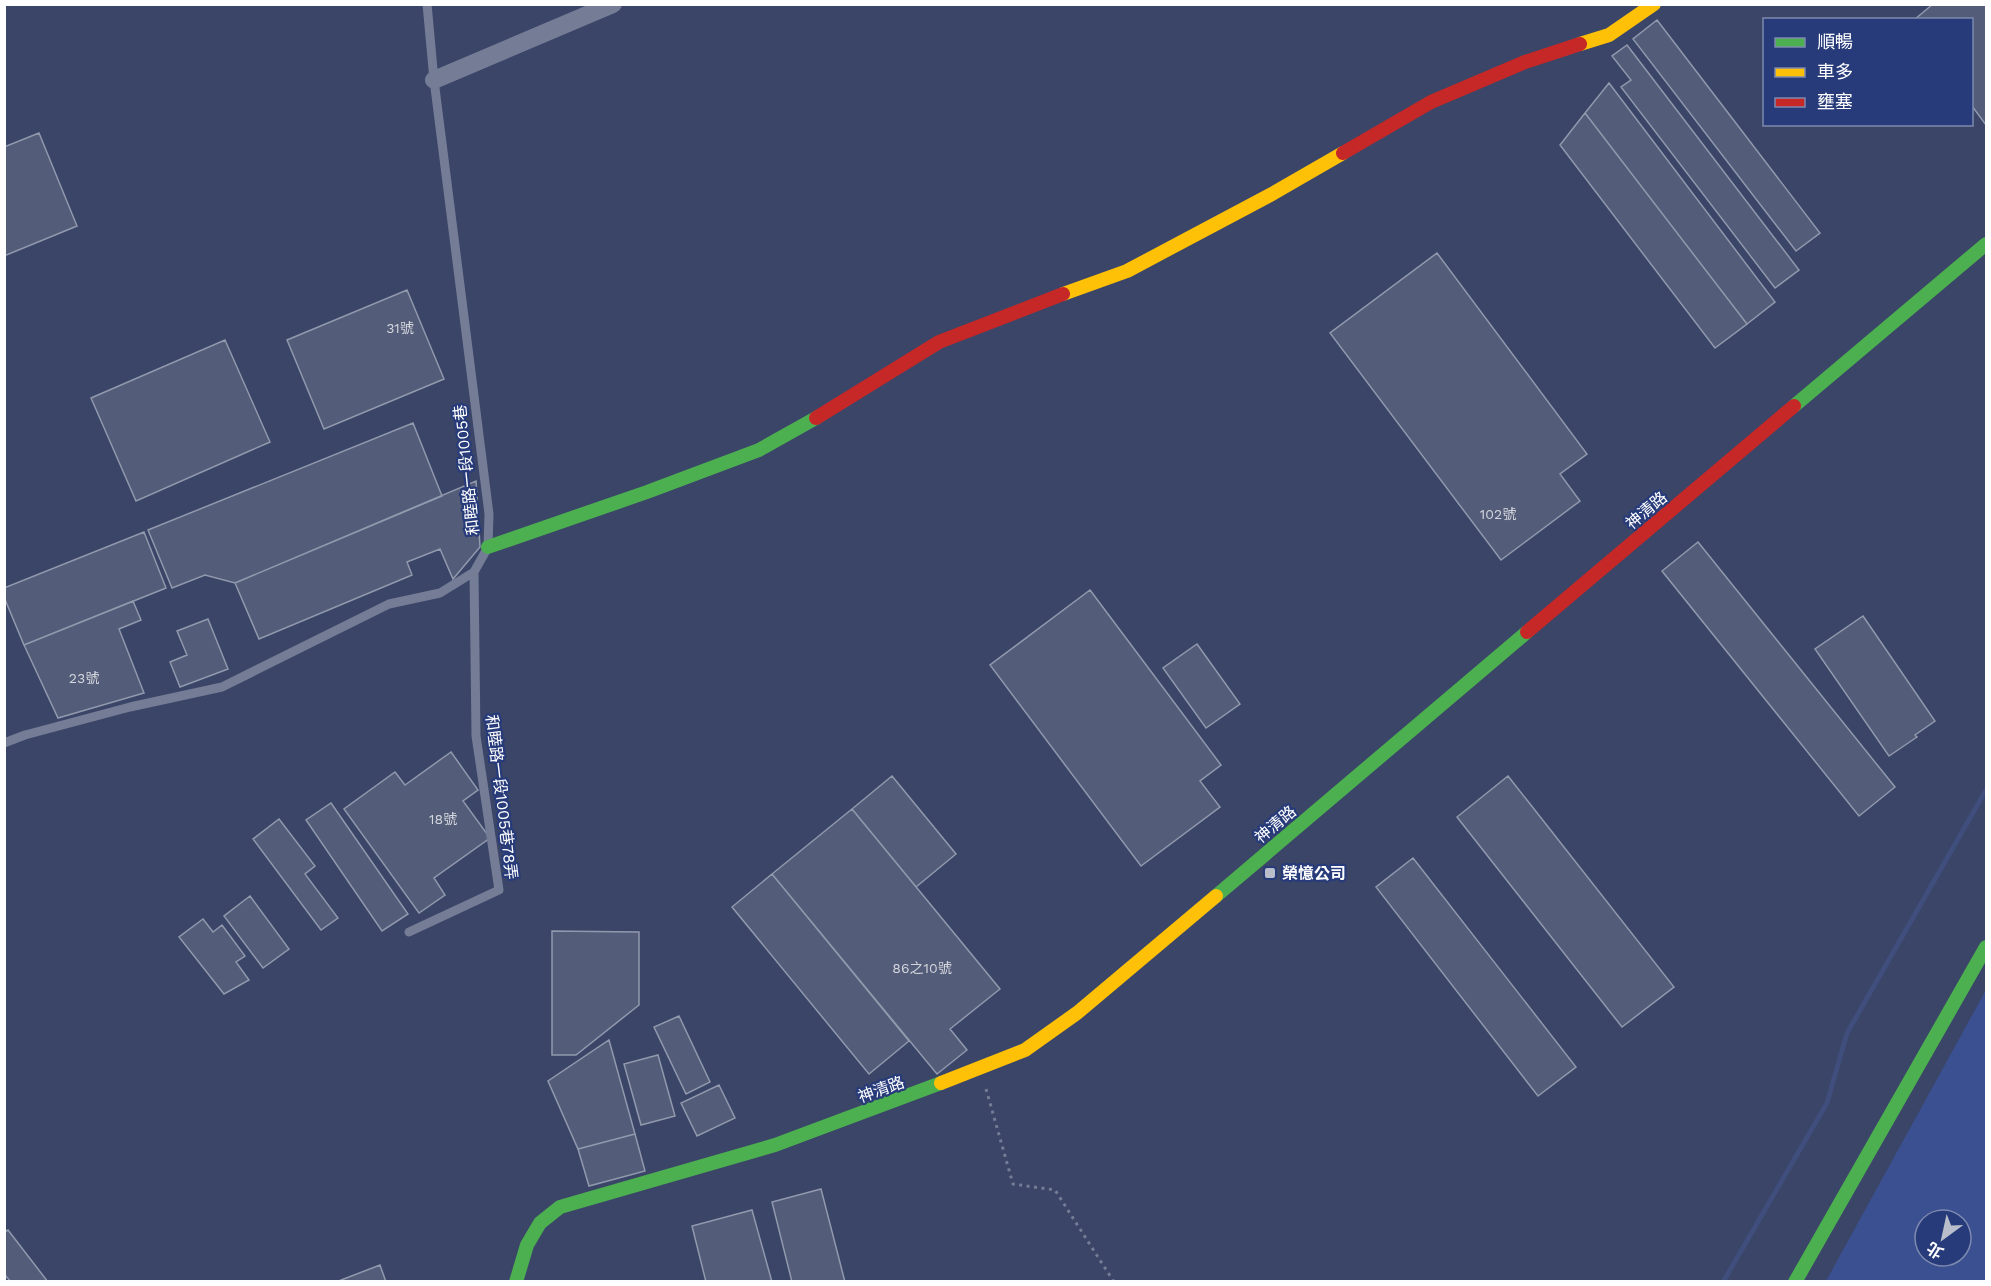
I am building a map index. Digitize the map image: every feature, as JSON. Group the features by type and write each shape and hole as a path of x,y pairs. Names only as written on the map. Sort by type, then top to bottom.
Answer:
{"street":[{"path":"434,80 613,4"},
{"path":"488,547 759,450 847,400 939,342 1045,300 1127,271 1272,194 1431,102 1525,62 1609,34 1654,4"},
{"name":"神清路","path":"516,1281 531,1237 540,1222 560,1207 775,1145 1025,1050 1077,1013 1986,244"},
{"path":"1795,1281 1986,947"}],"lane":[{"name":"和睦路一段1005巷","path":"4,743 120,710 222,687 388,604 440,593 474,572 488,547 489,514 434,80 427,4"},
{"name":"和睦路一段1005巷78弄","path":"408,932 499,890 476,736 474,572"}],"path":[{"path":"980,1069 1013,1184 1055,1190 1114,1281"}],"shaded area":[{"path":"1986,990 1986,1281 1826,1281"}],"building":[{"path":"1933,4 1986,4 1986,125 1973,107 1973,18 1916,18"},
{"path":"1657,20 1820,233 1796,251 1633,39"},
{"path":"1627,45 1799,270 1775,288 1621,87 1631,80 1612,56"},
{"path":"1609,83 1775,302 1747,324 1585,113"},
{"path":"1585,113 1747,324 1715,348 1560,145"},
{"path":"39,133 77,226 4,256 4,147"},
{"path":"1437,253 1587,454 1560,474 1580,501 1501,560 1330,333"},
{"path":"407,290 444,379 324,429 287,340"},
{"path":"225,340 270,442 136,501 91,398"},
{"path":"413,423 442,496 235,583 205,575 172,588 148,530"},
{"path":"476,481 480,547 453,579 440,549 407,562 412,575 259,639 235,583"},
{"path":"144,532 166,588 24,645 4,597 4,588"},
{"path":"1698,542 1895,787 1859,816 1662,571"},
{"path":"1090,590 1221,765 1200,781 1220,807 1141,866 990,665"},
{"path":"133,601 141,620 119,629 144,693 58,718 24,645"},
{"path":"1863,616 1935,721 1915,735 1917,737 1889,756 1815,649"},
{"path":"208,619 228,669 180,687 170,662 187,655 177,631"},
{"path":"1197,644 1240,704 1206,728 1163,668"},
{"path":"451,752 478,790 463,801 490,838 434,878 445,895 419,913 344,809 395,772 405,785"},
{"path":"892,776 956,854 916,887 852,809"},
{"path":"1508,776 1674,987 1622,1027 1457,817"},
{"path":"331,803 408,914 382,931 306,820"},
{"path":"852,809 1000,989 950,1029 967,1050 937,1074 772,874"},
{"path":"279,819 315,866 305,874 338,918 321,930 253,839"},
{"path":"1413,858 1576,1067 1538,1096 1376,887"},
{"path":"772,874 909,1041 869,1074 732,907"},
{"path":"250,896 289,949 263,968 224,916"},
{"path":"203,919 213,932 222,925 245,956 236,962 249,980 224,994 179,937"},
{"path":"552,931 639,932 639,1005 576,1055 552,1055"},
{"path":"679,1016 710,1082 686,1094 654,1027"},
{"path":"609,1040 635,1134 578,1149 548,1081"},
{"path":"658,1055 675,1116 641,1125 624,1064"},
{"path":"719,1085 735,1118 697,1136 681,1103"},
{"path":"635,1134 645,1171 589,1186 578,1149"},
{"path":"821,1189 845,1282 792,1282 772,1202"},
{"path":"752,1210 772,1282 706,1282 692,1226"},
{"path":"8,1230 48,1282 11,1282 4,1274 4,1232"},
{"path":"380,1265 386,1282 336,1282"}],"waterway":[{"path":"1723,1282 1827,1103 1847,1033 1986,790"}],"traffic: fast":[{"path":"1794,406 1986,244"},
{"path":"488,547 759,450 816,418"},
{"path":"1216,896 1527,632"},
{"path":"1795,1282 1986,947"},
{"path":"516,1282 527,1245 540,1223 560,1207 775,1145 941,1083"}],"traffic: slow":[{"path":"1580,44 1609,35 1654,4"},
{"path":"1063,294 1127,271 1272,194 1343,153"},
{"path":"941,1083 1025,1050 1077,1013 1216,896"}],"traffic: jam":[{"path":"1343,153 1431,102 1525,62 1580,44"},
{"path":"816,418 939,342 1063,294"},
{"path":"1527,632 1794,406"}],"place":[{"name":"榮憶公司","path":"1270,873"}]}
